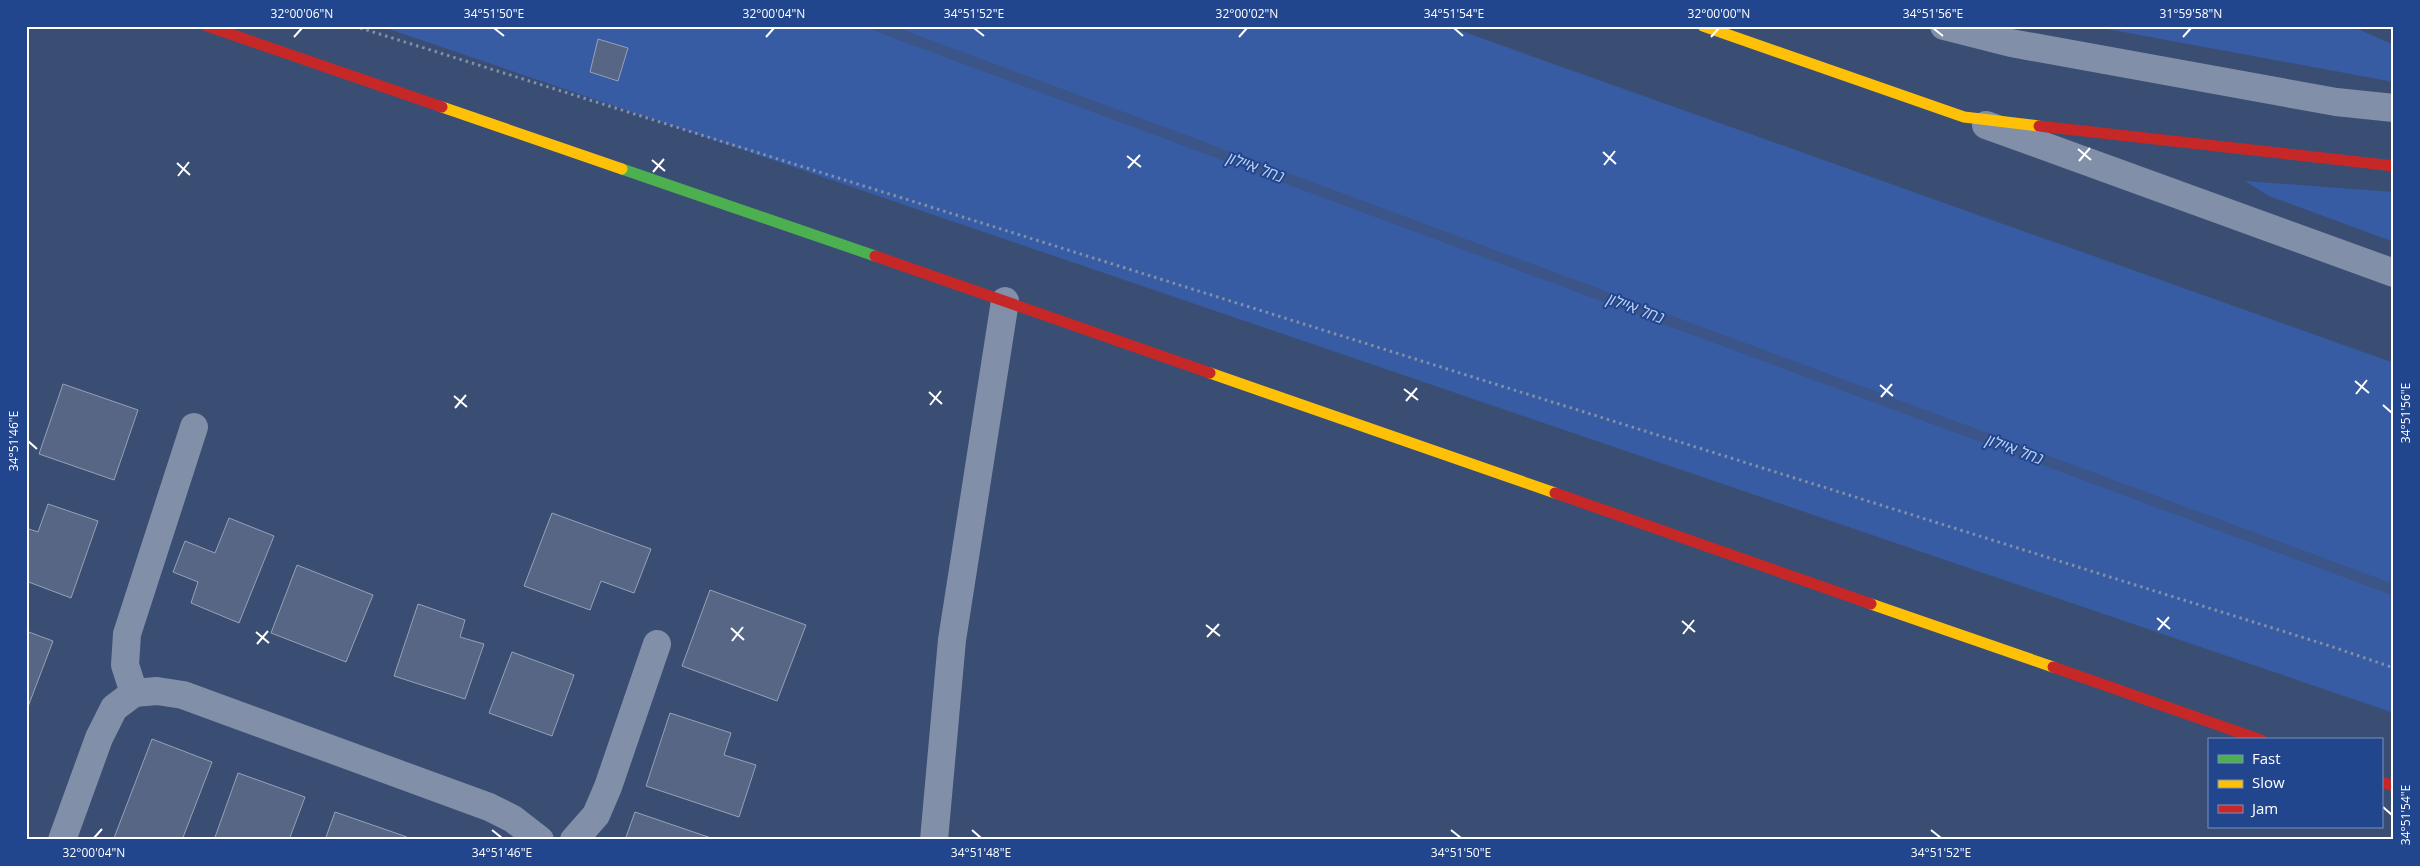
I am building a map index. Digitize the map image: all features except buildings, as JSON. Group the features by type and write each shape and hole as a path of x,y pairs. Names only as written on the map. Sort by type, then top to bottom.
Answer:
{"main road":[{"path":"207,26 1006,301 2255,738"},
{"path":"1703,26 1964,116 2394,166"},
{"path":"2382,782 2394,786"}],"street":[{"path":"1944,26 2010,43 2336,102 2394,108"},
{"path":"1964,116 2394,273"},
{"path":"934,840 952,640 1006,301"},
{"path":"134,693 125,665 126,634 194,427"},
{"path":"574,840 596,815 608,787 657,644"},
{"path":"62,840 99,738 114,708 134,693 157,691 183,695 489,807 513,819 540,840"}],"path":[{"path":"354,26 2321,643 2394,668"}],"shaded area":[{"path":"380,26 1447,26 2394,363 2394,713"},
{"path":"2091,26 2351,26 2394,45 2394,82"},
{"path":"2245,181 2394,192 2394,242 2269,196"}],"waterway":[{"name":"נחל איילון","path":"877,26 2394,590"}],"traffic: fast":[{"path":"622,169 875,256"}],"traffic: slow":[{"path":"1703,26 1964,117 2039,126"},
{"path":"442,107 622,169"},
{"path":"1210,373 1555,493"},
{"path":"1871,604 2053,667"}],"traffic: jam":[{"path":"207,26 442,107"},
{"path":"2039,126 2394,166"},
{"path":"875,256 1210,373"},
{"path":"1555,493 1871,604"},
{"path":"2053,667 2255,738"},
{"path":"2382,782 2394,786"}]}
